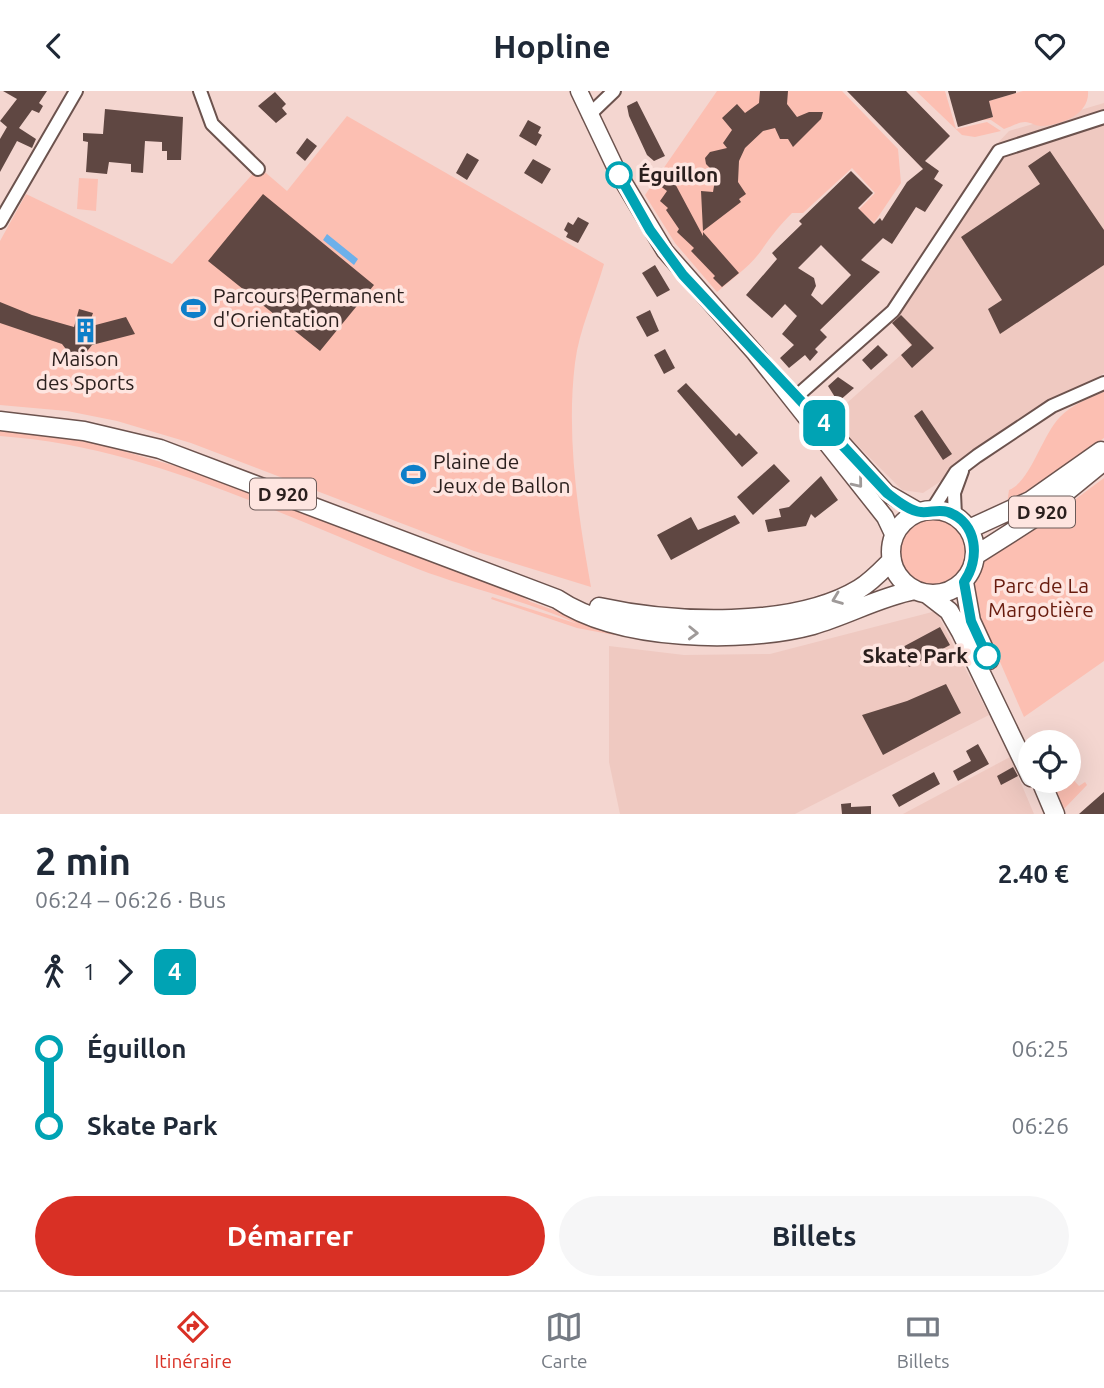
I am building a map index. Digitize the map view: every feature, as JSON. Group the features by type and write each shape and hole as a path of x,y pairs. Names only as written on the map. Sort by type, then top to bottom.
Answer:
{"main road":[{"path":"579,91 635,204 665,251 755,353 885,517 894,536"},
{"path":"755,353 798,395 887,493 926,511 955,516 969,529 976,555 971,572 964,582 941,594 921,592"},
{"name":"D 920","path":"0,421 84,431 160,449 558,599 673,618 758,616 841,598 876,577 891,560"},
{"name":"D 920","path":"969,529 1030,501 1104,449"},
{"name":"D 920","path":"976,555 1034,518 1104,461"},
{"path":"926,511 909,517 894,536 891,560 896,572 949,611 1018,752"},
{"path":"964,582 971,621 1019,730"},
{"name":"D 920","path":"558,599 569,607 635,628 727,634 814,625 891,595 921,592"},
{"path":"1037,793 1045,814"},
{"path":"1046,793 1055,814"}],"street":[{"path":"0,222 56,121 76,91"},
{"path":"200,91 212,124 258,169"},
{"path":"589,115 614,91"},
{"path":"798,395 893,311 999,151 1104,117"},
{"path":"926,511 946,483 965,465 1052,406 1104,383"},
{"path":"955,516 955,490 965,465"}],"shaded area":[{"path":"1104,103 1104,373 923,493 902,490 830,418 911,346 883,312 993,148 1009,131"},
{"path":"936,611 989,715 795,814 620,814 609,762 609,646 684,655 770,654"},
{"path":"1010,757 1018,776 1018,793 1025,793 1034,814 903,814"}],"green space":[{"path":"717,91 842,91 898,149 901,183 874,223 864,214 854,224 840,229 875,193 852,168 803,213 792,213 753,260 717,292 675,243 645,195"},
{"path":"916,91 945,91 956,129 987,122 1001,131 975,137 962,135"},
{"path":"1023,91 1088,91 1080,112 1066,121 1041,126 1023,122 1004,129 991,120 981,120 993,117 989,101"},
{"path":"347,116 604,264 580,338 573,391 575,475 591,587 474,551 191,443 117,421 67,411 0,405 0,241 26,194 172,264 259,167 287,191"},
{"path":"79,178 98,179 96,211 77,209"},
{"path":"1104,392 1104,438 1007,504 1009,490 1024,477 1060,417 1075,405"},
{"path":"0,430 95,443 200,473 504,586 531,602 618,633 614,635 577,628 491,599 492,597 578,624 418,569 213,486 108,454 54,442 0,436"},
{"name":"Parc de La Margotière","path":"1104,478 1104,661 1024,717 973,600 973,583 989,554 1034,530"},
{"path":"934,517 947,520 958,527 965,538 968,551 965,564 958,575 947,582 934,585 921,582 910,575 903,564 900,551 903,538 910,527 921,520"},
{"path":"1057,793 1079,793 1063,810"}],"water":[{"path":"327,234 358,259 354,265 323,240"}],"building":[{"path":"3,91 47,91 39,103 43,106 39,113 32,110 19,128 36,139 32,148 17,141 0,172 0,139 7,127 0,121 17,99"},
{"path":"760,91 788,91 787,104 797,117 809,112 823,112 821,119 793,147 788,139 780,139 775,128 763,131 745,148 739,161 738,182 746,194 739,199 741,202 703,231 701,191 713,192 716,174 706,164 705,158 710,152 727,148 723,143 732,130 722,118 737,104 745,113 759,103"},
{"path":"847,91 906,91 950,136 925,161 939,171 934,179 943,185 925,212 916,207 892,244 883,238 861,260 880,272 820,330 827,337 815,349 818,352 810,361 805,355 789,368 780,358 794,345 782,334 797,316 785,304 772,318 746,295 777,259 772,253 802,224 799,221 851,171 873,193 858,208 874,224 880,218 882,221 907,182 923,169","holes":["821,245 851,275 822,305 811,295 816,286 814,278 798,268"]},
{"path":"948,91 1016,93 989,101 993,117 958,127"},
{"path":"275,92 286,104 282,108 287,114 276,123 258,106"},
{"path":"637,101 665,156 654,161 647,155 629,116 627,106"},
{"path":"105,109 183,117 181,160 167,160 167,151 162,151 162,142 145,141 143,173 131,172 131,164 109,162 107,174 86,172 88,142 83,141 83,133 103,134"},
{"path":"528,120 541,127 538,133 542,135 536,146 519,136"},
{"path":"307,138 317,146 305,161 296,153"},
{"path":"1050,151 1104,230 1104,265 1000,334 988,309 1002,300 961,237 1040,184 1028,166"},
{"path":"467,153 479,160 467,180 456,173"},
{"path":"533,159 551,169 542,184 524,173"},
{"path":"672,178 703,236 703,232 739,273 722,287 691,251 694,248 677,232 679,229 666,210 668,208 660,201 667,191 659,185"},
{"path":"263,194 374,285 320,351 208,261"},
{"path":"578,217 589,223 578,243 566,237 568,233 564,230 568,222 573,225"},
{"path":"655,265 670,290 657,297 642,273"},
{"name":"Maison des Sports","path":"0,302 74,327 79,309 93,313 88,327 126,317 135,334 92,345 84,355 72,357 62,344 0,323"},
{"path":"650,310 659,331 647,337 636,317"},
{"path":"901,315 934,348 912,368 901,355 912,345 892,323"},
{"path":"878,345 888,355 871,370 862,360"},
{"path":"665,349 675,368 664,374 654,355"},
{"path":"838,377 854,388 838,402 828,386"},
{"path":"686,383 736,436 739,433 758,453 742,467 677,391"},
{"path":"922,410 952,454 943,460 914,416"},
{"path":"774,464 790,481 753,515 737,497"},
{"path":"821,476 838,500 815,518 811,514 806,526 768,532 765,520 781,517 779,509 789,507"},
{"path":"735,515 740,523 671,560 657,535 691,517 698,530"},
{"path":"940,627 950,645 909,667 899,649"},
{"path":"946,684 961,713 883,755 862,715 907,701"},
{"path":"978,744 989,764 958,781 953,771 971,761 966,751"},
{"path":"1013,767 1018,776 1001,785 997,776"},
{"path":"934,772 940,784 899,807 892,795"},
{"path":"1104,792 1104,814 1079,814 1088,806"},
{"path":"851,803 851,807 871,806 871,814 842,814 841,804"}],"bus line":[{"name":"4","path":"619,175 650,230 683,275 723,320 772,367 887,493 901,504 920,512 948,512 969,529 976,555 971,572 964,582 966,603 987,656"}],"place":[{"name":"Éguillon","path":"619,175"},
{"name":"Parcours Permanent d'Orientation","path":"193,308"},
{"name":"Maison des Sports","path":"85,330"},
{"name":"Plaine de Jeux de Ballon","path":"413,474"},
{"name":"Skate Park","path":"987,656"}]}
